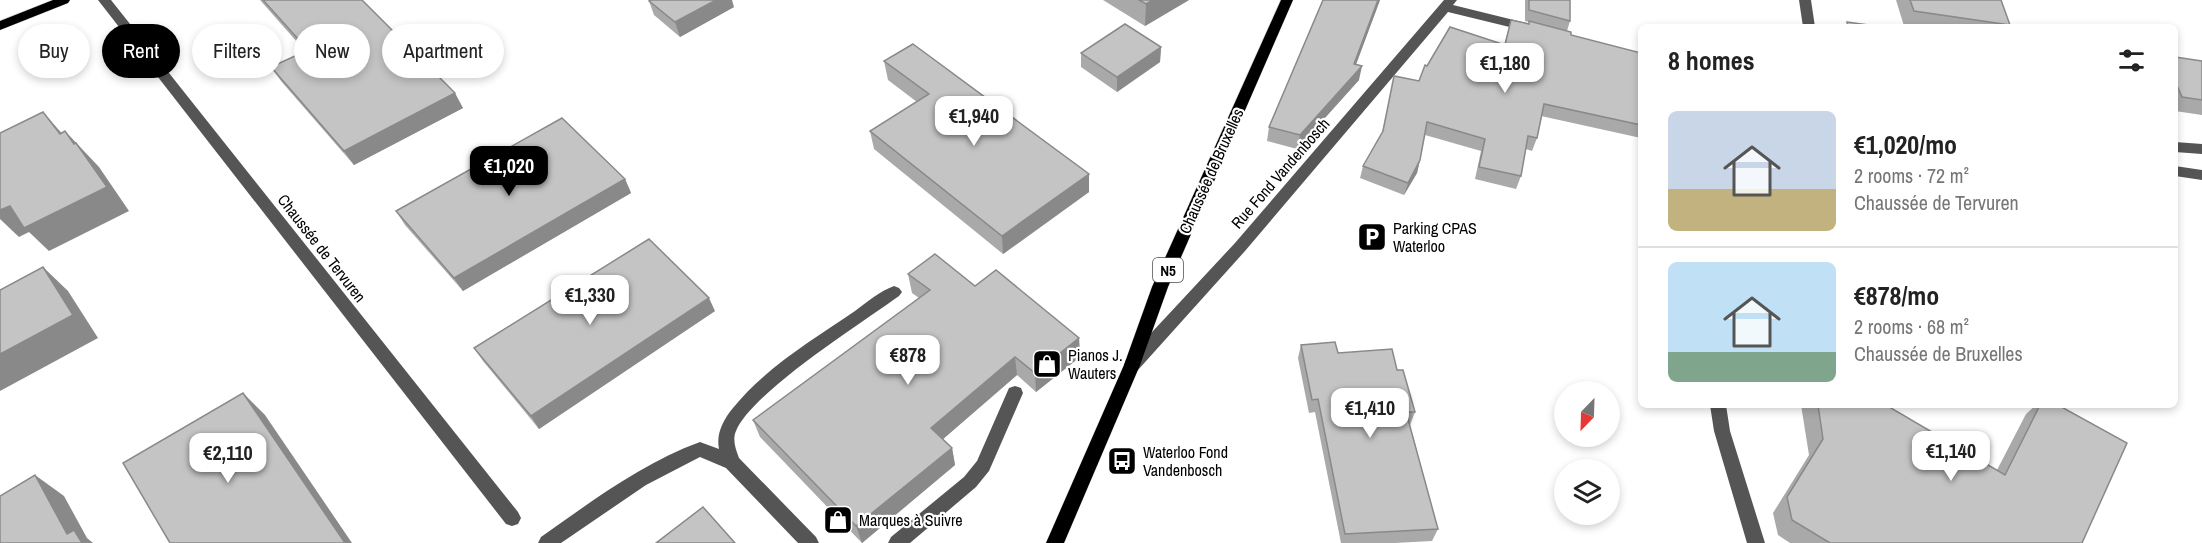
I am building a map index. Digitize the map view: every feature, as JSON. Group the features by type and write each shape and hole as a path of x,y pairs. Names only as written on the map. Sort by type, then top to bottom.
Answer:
{"main road":[{"path":"0,26 64,0"},
{"name":"Chaussée de Bruxelles","path":"1055,543 1132,365 1160,287 1287,0"}],"street":[{"name":"Chaussée de Tervuren","path":"104,0 512,518"},
{"path":"1805,0 1809,24"},
{"name":"Rue Fond Vandenbosch","path":"1132,365 1240,247 1448,3"},
{"path":"1448,3 1538,30"},
{"path":"2178,147 2202,149"},
{"path":"2178,171 2202,175"},
{"path":"732,463 724,442 729,425 754,397 894,292"},
{"path":"897,543 970,482 983,466 1015,393"},
{"path":"1718,408 1722,431 1756,543"},
{"path":"547,543 626,487 665,463 700,449 732,463 810,543"}],"building":[{"path":"263,0 362,0 386,24 382,24 382,78 440,78 455,93 344,151 281,78 282,62 294,56 294,78 370,78 370,24 294,24 294,34"},
{"path":"716,0 675,22 649,1"},
{"path":"1139,0 1153,0 1146,4"},
{"path":"1323,0 1378,0 1354,64 1362,66 1300,135 1269,127"},
{"path":"1529,0 1570,0 1570,21 1529,10"},
{"path":"1910,0 2001,0 2010,24 2003,24 1914,11"},
{"path":"1511,20 1529,24 1529,21 1571,32 1571,35 1638,52 1638,124 1544,104 1537,138 1528,136 1521,176 1479,167 1485,139 1427,122 1420,160 1408,183 1363,166 1383,131 1394,76 1419,81 1425,65 1427,66 1450,27 1505,45"},
{"path":"1125,24 1161,47 1117,77 1081,53"},
{"path":"913,44 1089,174 1002,236 870,131 929,94 884,61"},
{"path":"2178,57 2202,61 2202,100 2182,97 2178,88"},
{"path":"43,112 60,134 65,131 74,144 76,143 107,187 24,228 10,206 0,210 0,133"},
{"path":"562,118 625,179 454,278 396,211"},
{"path":"649,239 709,298 531,416 474,348"},
{"path":"935,254 975,286 996,270 1079,338 1035,373 1015,357 931,428 952,448 856,526 753,420 930,290 908,274"},
{"path":"43,267 73,315 0,354 0,290"},
{"path":"1335,342 1338,353 1392,349 1397,370 1403,370 1415,412 1406,412 1438,529 1345,534 1318,399 1312,400 1301,345"},
{"path":"243,393 345,543 170,543 123,463"},
{"path":"1818,408 1891,408 2005,475 2038,408 2063,408 2127,443 2082,543 1830,543 1792,520 1787,497 1823,439"},
{"path":"35,475 67,534 74,530 82,543 0,543 0,496"},
{"path":"703,507 735,543 656,543"}],"place":[{"name":"Parking CPAS Waterloo","path":"1372,237"},
{"name":"Pianos J. Wauters","path":"1047,364"},
{"name":"Waterloo Fond Vandenbosch","path":"1122,461"},
{"name":"Marques à Suivre","path":"838,520"}]}
